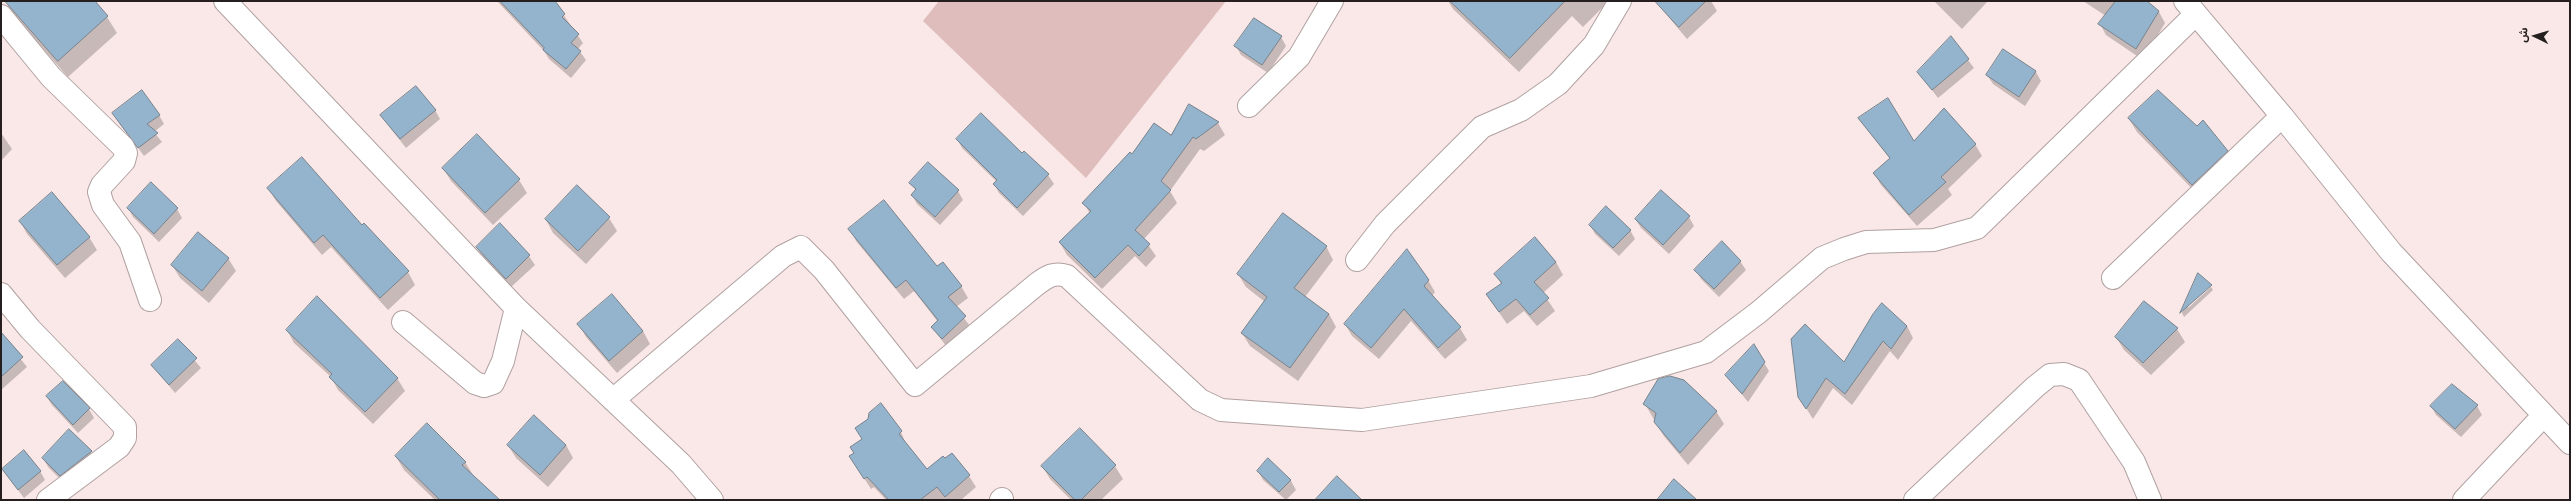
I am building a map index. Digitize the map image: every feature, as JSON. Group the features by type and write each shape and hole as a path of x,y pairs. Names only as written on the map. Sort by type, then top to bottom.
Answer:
{"street":[{"path":"225,1 516,308 681,464 712,500"},
{"path":"1249,106 1299,57 1332,1"},
{"path":"1357,260 1385,224 1482,127 1521,110 1558,84 1594,45 1620,1"},
{"path":"613,400 783,256 801,247 824,270 915,385 1037,284 1050,275 1058,273 1067,276 1200,400 1220,410 1362,420 1591,386 1706,352 1759,312 1822,258 1844,248 1866,242 1934,240 1977,228 2190,8 2282,116 2390,252 2570,443"},
{"path":"1,16 51,76 123,147 126,154 124,161 102,185 99,192 103,205 130,242 150,300"},
{"path":"2113,278 2282,116"},
{"path":"1,294 30,329 125,427 126,438 119,447 48,500"},
{"path":"403,322 475,383 484,386 493,383 503,361 516,308"},
{"path":"1915,500 2035,387 2050,375 2064,374 2079,380 2134,462 2150,500"},
{"path":"2464,500 2543,416"}],"shaded area":[{"path":"939,1 1226,1 1086,178 923,21"}],"building":[{"path":"5,1 95,1 108,16 58,61"},
{"path":"500,1 555,1 565,14 562,17 579,34 571,43 581,51 566,69 543,50 544,48"},
{"path":"1450,1 1565,1 1510,58"},
{"path":"1655,1 1706,1 1679,27"},
{"path":"2116,1 2147,1 2159,11 2136,49 2098,24"},
{"path":"1254,18 1282,36 1262,65 1234,46"},
{"path":"1951,36 1969,59 1932,90 1917,72"},
{"path":"2003,49 2036,71 2019,97 1986,75"},
{"path":"416,86 436,110 400,139 380,115"},
{"path":"142,90 160,115 147,124 158,133 138,148 112,113"},
{"path":"2158,90 2197,126 2203,120 2228,151 2192,185 2128,118"},
{"path":"1888,98 1914,141 1944,108 1976,144 1941,177 1946,182 1909,215 1873,173 1890,158 1858,118"},
{"path":"1189,104 1219,122 1196,139 1193,137 1161,181 1171,190 1135,230 1150,244 1139,256 1128,245 1095,278 1059,242 1091,211 1082,203 1130,152 1132,154 1154,123 1171,135"},
{"path":"981,113 1022,153 1024,151 1049,174 1017,208 993,184 997,180 956,139"},
{"path":"477,134 520,179 485,213 442,168"},
{"path":"302,157 362,225 364,223 409,271 380,298 323,235 314,243 267,188"},
{"path":"928,162 959,190 935,217 911,195 916,189 909,183"},
{"path":"151,182 178,208 154,234 127,208"},
{"path":"577,185 610,217 578,251 545,219"},
{"path":"1661,190 1690,216 1663,245 1635,219"},
{"path":"52,192 90,237 57,265 19,221"},
{"path":"884,200 937,266 943,262 962,286 948,297 966,316 942,339 931,327 938,320 906,280 896,288 848,229"},
{"path":"1606,206 1631,230 1613,248 1589,225"},
{"path":"1283,213 1327,246 1294,288 1329,314 1290,368 1241,333 1267,297 1237,274"},
{"path":"500,223 530,255 506,279 476,247"},
{"path":"198,232 229,258 202,291 171,265"},
{"path":"1535,237 1556,262 1534,282 1549,298 1530,315 1516,299 1499,312 1486,294 1502,283 1494,274"},
{"path":"1722,241 1741,261 1714,289 1694,270"},
{"path":"1407,249 1429,280 1424,286 1461,327 1438,348 1404,309 1371,348 1344,324"},
{"path":"2198,273 2212,285 2180,313"},
{"path":"612,294 643,331 609,361 577,324"},
{"path":"317,296 398,378 365,412 329,377 332,374 286,330"},
{"path":"2144,301 2178,328 2143,363 2115,337"},
{"path":"1882,303 1907,326 1891,349 1883,341 1845,394 1826,378 1806,409 1798,397 1791,339 1805,324 1844,362 1873,314"},
{"path":"1,332 23,357 1,377"},
{"path":"178,339 197,358 169,385 151,365"},
{"path":"1754,344 1765,362 1742,394 1725,375"},
{"path":"1670,376 1684,380 1717,411 1680,453 1654,422 1656,413 1643,404 1658,379"},
{"path":"63,381 90,408 73,425 46,396"},
{"path":"2452,384 2478,405 2455,429 2430,406"},
{"path":"881,403 902,431 899,434 927,469 943,456 945,458 952,453 970,475 945,497 937,487 920,500 889,500 867,477 864,479 849,456 854,453 850,447 862,439 855,428 868,419 869,413"},
{"path":"534,415 566,445 540,475 507,445"},
{"path":"427,423 466,462 462,465 500,500 440,500 395,456"},
{"path":"1080,428 1116,465 1081,500 1075,500 1041,466"},
{"path":"69,429 92,451 60,476 42,458"},
{"path":"24,450 41,471 18,490 2,469"},
{"path":"1268,458 1291,480 1279,492 1257,471"},
{"path":"1337,476 1362,500 1315,500"},
{"path":"1674,479 1697,500 1657,500"}]}
